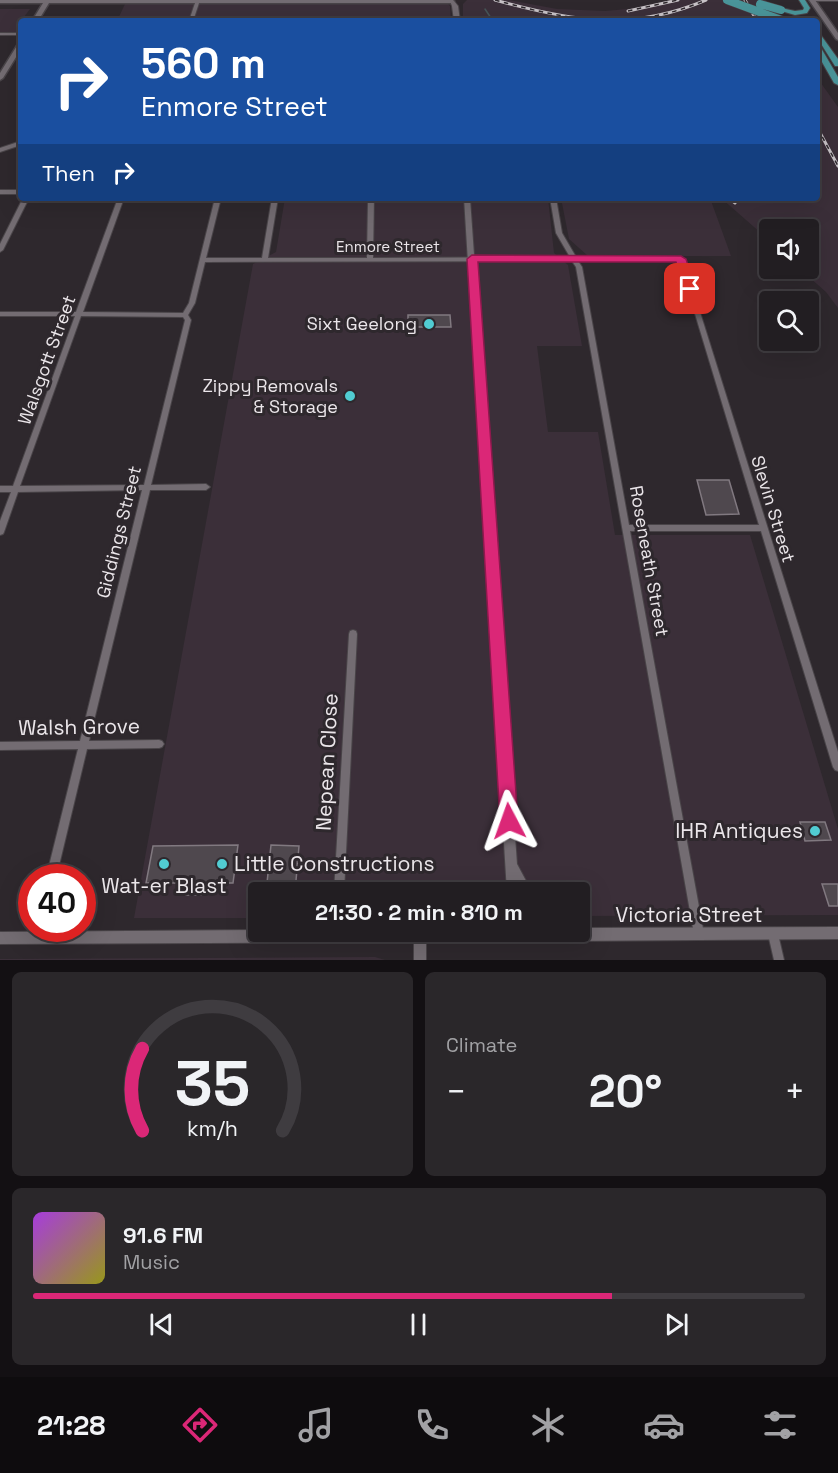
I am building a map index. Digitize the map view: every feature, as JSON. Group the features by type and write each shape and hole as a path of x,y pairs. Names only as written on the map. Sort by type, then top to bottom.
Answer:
{"highway":[{"path":"727,0 782,17 805,12 807,8 802,0"},
{"path":"744,0 782,17"},
{"path":"771,0 773,9 782,17"},
{"path":"820,38 838,64"},
{"path":"820,53 838,83"},
{"path":"820,69 838,88"}],"main road":[{"path":"19,1 28,0"},
{"path":"37,18 47,0"},
{"path":"813,0 838,38"},
{"path":"0,1 461,1"},
{"path":"19,1 34,4 41,11"},
{"path":"0,78 4,66 18,48"}],"street":[{"path":"192,18 198,0"},
{"path":"813,0 838,0"},
{"path":"451,1 457,18"},
{"path":"457,18 461,1"},
{"path":"0,34 18,34"},
{"path":"0,150 18,144"},
{"path":"0,192 18,192"},
{"path":"0,250 24,201"},
{"name":"Walsgott Street","path":"0,532 120,201"},
{"name":"Giddings Street","path":"54,864 188,320 184,315 192,303 217,201"},
{"path":"265,259 275,201"},
{"path":"369,258 371,201"},
{"path":"468,201 513,882"},
{"name":"Roseneath Street","path":"554,201 559,233 575,260 581,278 628,528 699,934"},
{"name":"Enmore Street","path":"203,260 681,259"},
{"name":"Slevin Street","path":"681,259 838,767"},
{"path":"0,314 184,315"},
{"path":"0,489 206,488"},
{"path":"628,528 763,528"},
{"name":"Nepean Close","path":"340,882 353,634"},
{"name":"Walsh Grove","path":"0,746 159,744"},
{"path":"512,864 521,882"},
{"name":"Victoria Street","path":"96,933 248,934"},
{"name":"Victoria Street","path":"590,933 838,933"},
{"path":"773,934 780,960"},
{"name":"Victoria Street","path":"0,938 18,936"},
{"path":"420,942 420,960"}],"shaded area":[{"path":"467,0 509,0 557,9 605,11 639,8 671,0 766,0 775,18 463,18 463,4"},
{"path":"447,3 450,6 451,18 118,18 125,4"},
{"path":"0,9 30,9 23,18 18,18 17,32 0,32"},
{"path":"820,82 838,107 838,308 826,292 811,279 819,279 819,219 759,219 759,231 724,201 820,201"},
{"path":"284,201 548,201 554,253 568,265 582,346 537,346 548,432 598,432 615,535 750,535 838,829 838,915 590,916 590,882 248,882 248,918 134,918 253,264 276,252"},
{"path":"562,201 711,201 731,256 588,256 569,239"},
{"path":"375,957 385,960 0,960 0,959"}],"building":[{"name":"Sixt Geelong","path":"408,315 450,315 451,327 408,327"},
{"path":"697,480 729,480 739,514 706,515"},
{"name":"IHR Antiques","path":"800,822 825,822 831,840 805,841"},
{"path":"238,845 233,883 203,883 201,895 186,895 188,883 146,883 153,846"},
{"path":"271,845 299,846 296,882 267,882"},
{"path":"822,884 838,884 838,906 829,906"}],"waterway":[{"path":"485,9 491,18"}],"railway":[{"path":"495,0 575,18"},
{"path":"628,11 678,0"},
{"path":"639,18 679,10 706,0"},
{"path":"745,0 755,18"},
{"path":"820,133 838,166"}],"place":[{"name":"Sixt Geelong","path":"429,324"},
{"name":"Zippy Removals & Storage","path":"350,396"},
{"name":"IHR Antiques","path":"815,831"},
{"name":"Wat-er Blast","path":"164,864"},
{"name":"Little Constructions","path":"222,864"}],"route":[{"path":"509,821 472,259 681,259 690,289"}]}
